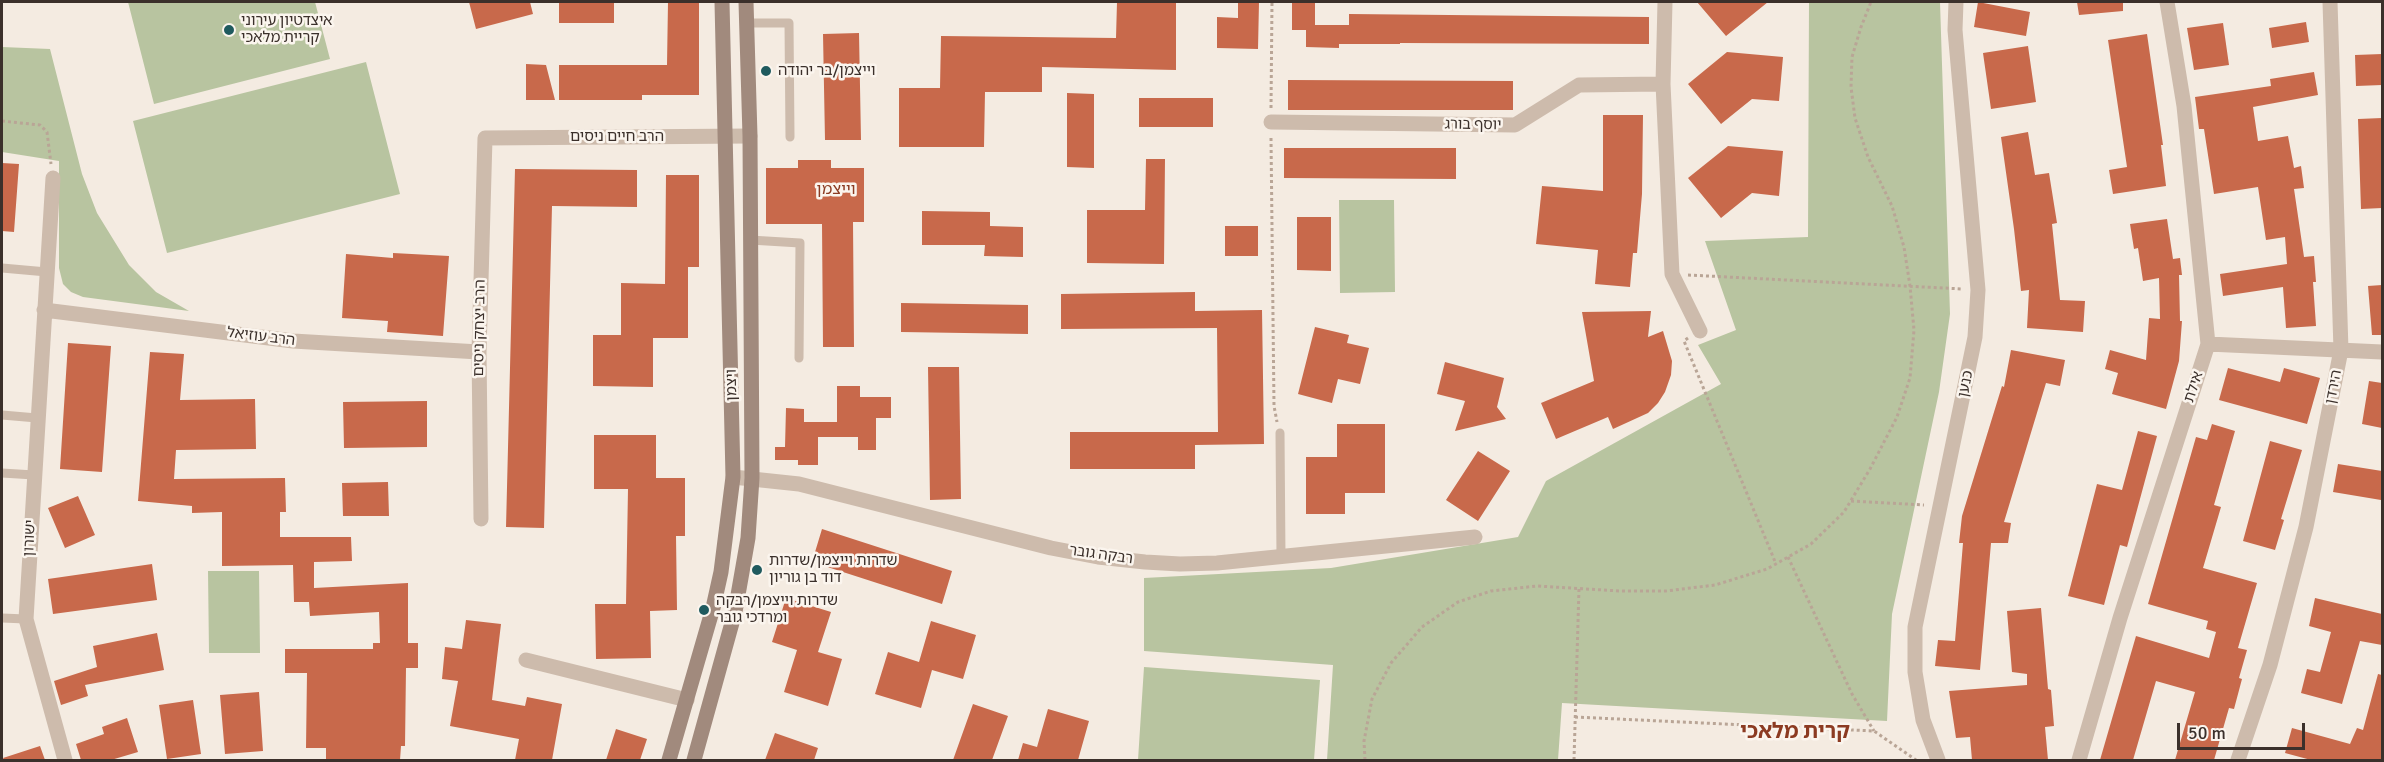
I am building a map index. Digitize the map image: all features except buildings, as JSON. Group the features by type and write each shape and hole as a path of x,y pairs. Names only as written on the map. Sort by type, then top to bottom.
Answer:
{"street":[{"name":"ויצמן","path":"669,760 715,599 734,477 722,2"},
{"name":"ויצמן","path":"694,760 735,612 748,538 752,478 750,136 746,2"},
{"path":"1665,2 1663,84 1672,274 1700,331"},
{"name":"כנען","path":"1938,760 1923,720 1915,672 1915,627 1942,506 1975,338 1978,290 1955,30 1956,2"},
{"name":"אילת","path":"2079,760 2120,618 2208,344 2184,106 2167,2"},
{"name":"הירדן","path":"2238,760 2270,664 2306,527 2342,350 2330,2"},
{"name":"יוסף בורג","path":"1270,122 1515,125 1579,85 1663,84"},
{"name":"הרב חיים ניסים","path":"485,138 750,136"},
{"name":"הרב יצחק ניסים","path":"481,519 479,352 485,138"},
{"name":"ישורון","path":"53,178 26,619 65,760"},
{"name":"הרב עוזיאל","path":"44,310 293,341 479,352"},
{"path":"2208,344 2382,352"},
{"name":"רבקה גובר","path":"734,477 799,484 1052,548 1098,557 1180,564 1281,557 1475,537"},
{"path":"526,660 687,700"}],"lane":[{"path":"746,23 789,23 790,137"},
{"path":"750,240 800,243 799,358"},
{"path":"2,268 47,272"},
{"path":"2,415 37,418"},
{"path":"1280,433 1281,557"},
{"path":"2,473 34,475"},
{"path":"2,618 26,619"}],"path":[{"path":"1272,2 1270,122 1274,406 1280,433"},
{"path":"1365,760 1364,741 1372,699 1391,663 1422,627 1458,602 1491,591 1538,586 1666,591 1715,585 1776,564 1811,544 1844,512 1897,417 1910,378 1914,330 1904,247 1892,206 1868,157 1855,118 1851,87 1852,57 1871,2"},
{"path":"2,121 40,125 47,132 53,178"},
{"path":"1672,274 1978,290"},
{"path":"1700,331 1684,341 1776,564"},
{"path":"1851,501 1942,506"},
{"path":"1788,557 1852,694 1874,731 1916,760"},
{"path":"1574,760 1579,588"},
{"path":"1575,717 1874,731"}],"green space":[{"name":"איצדטיון עירוני קריית מלאכי","path":"128,2 315,2 330,59 154,104"},
{"path":"1809,2 1940,2 1950,314 1939,392 1892,614 1887,721 1562,703 1558,760 1327,760 1333,665 1144,651 1144,578 1331,568 1518,537 1546,481 1721,384 1698,345 1736,330 1705,241 1808,237"},
{"path":"2,47 50,49 82,174 97,213 129,265 156,292 189,311 83,297 71,292 63,284 59,268 59,161 2,152"},
{"path":"366,62 400,194 167,253 133,121"},
{"path":"1339,200 1394,200 1395,292 1340,293"},
{"path":"208,571 259,571 260,653 209,653"},
{"path":"1144,667 1320,680 1314,760 1138,760"}],"place":[{"name":"איצדטיון עירוני קריית מלאכי","path":"229,30"},
{"name":"וייצמן/בר יהודה","path":"766,71"},
{"name":"שדרות וייצמן/שדרות דוד בן גוריון","path":"757,570"},
{"name":"שדרות וייצמן/רבקה ומרדכי גובר","path":"704,610"}],"district":[{"name":"וייצמן","path":"836,190"},
{"name":"קרית מלאכי","path":"1795,732"}]}
